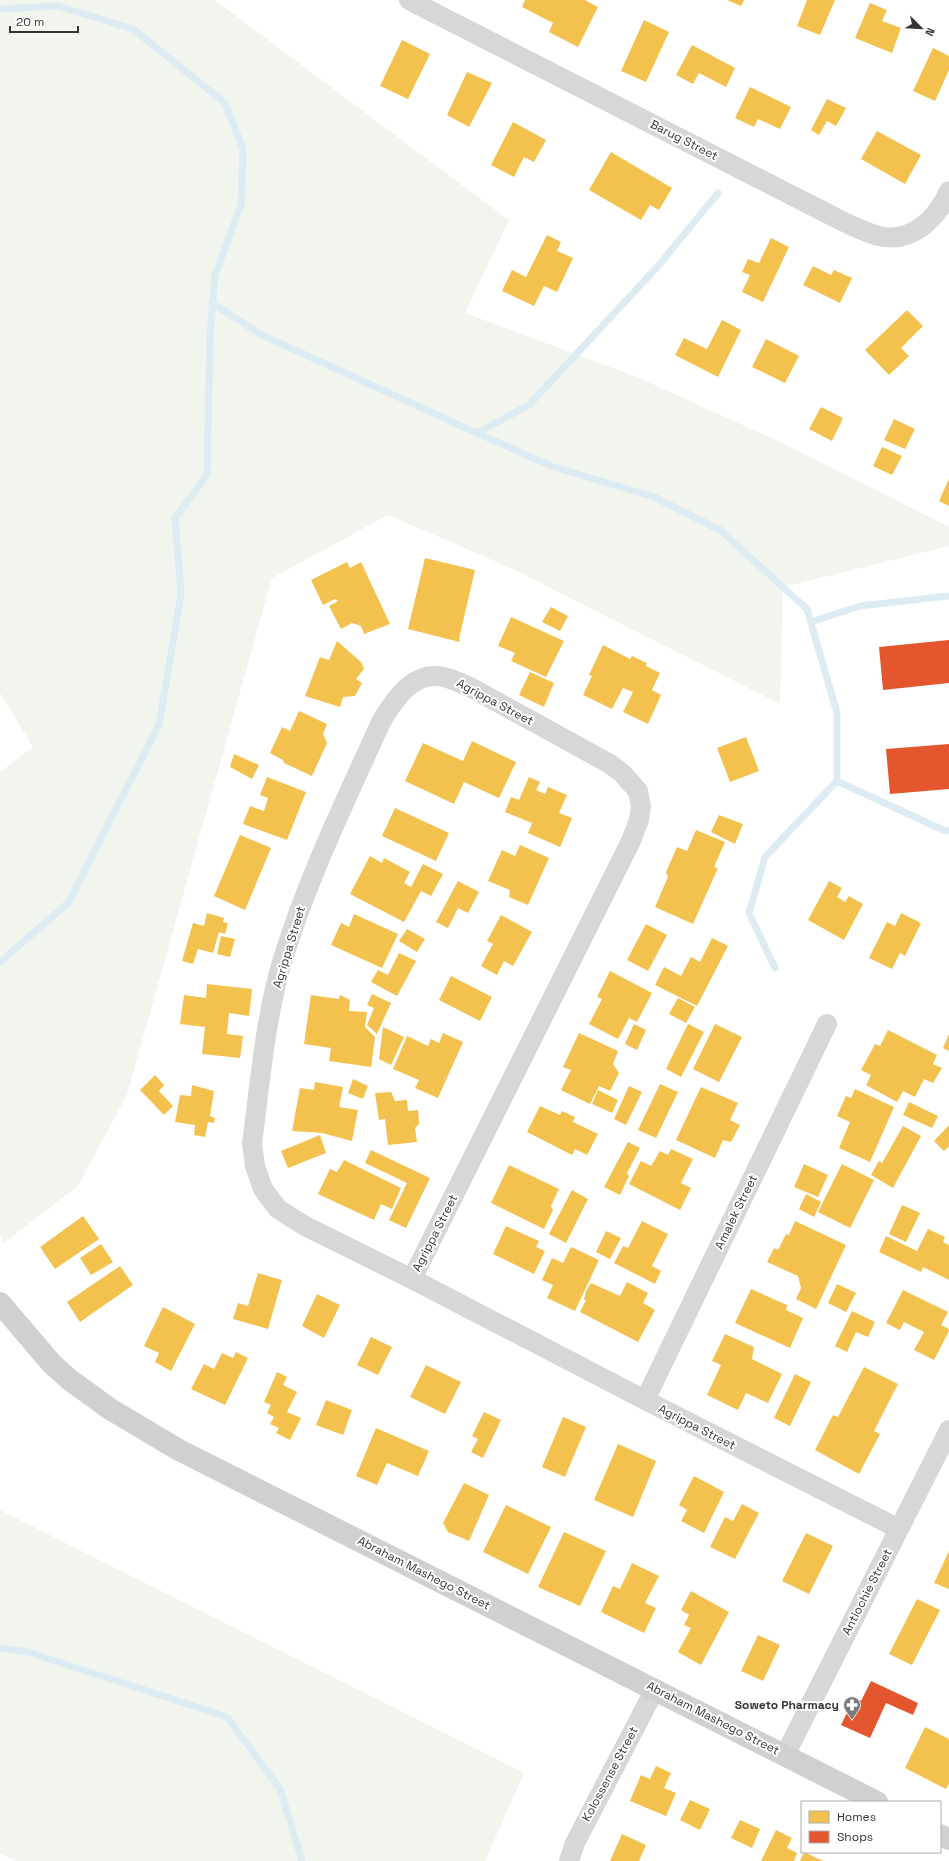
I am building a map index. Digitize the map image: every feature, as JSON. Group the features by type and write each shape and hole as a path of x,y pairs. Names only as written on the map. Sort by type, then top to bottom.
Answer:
{"main road":[{"name":"Abraham Mashego Street","path":"0,1303 52,1364 70,1380 110,1409 179,1450 875,1801"}],"street":[{"name":"Barug Street","path":"409,0 850,224 880,236 894,237 910,234 926,225 939,210 949,191"},
{"name":"Agrippa Street","path":"412,1279 631,841 639,820 640,806 638,791 632,782 610,764 470,687 446,677 430,676 410,683 392,703 381,722 321,856 296,919 282,963 272,1002 252,1143 255,1166 263,1189 278,1209 305,1226 412,1279 644,1400 899,1529"},
{"name":"Amalek Street","path":"644,1400 826,1024"},
{"name":"Antiochie Street","path":"785,1755 949,1430"},
{"name":"Kolossense Street","path":"569,1861 575,1843 655,1689"}],"shaded area":[{"path":"0,0 215,0 509,220 465,313 637,377 789,446 949,527 949,546 783,587 780,704 513,569 388,515 272,578 127,1095 78,1186 4,1243 0,1236 0,772 33,747 0,693"},
{"path":"0,1510 524,1773 485,1861 15,1861 0,1853"}],"building: Homes":[{"path":"525,0 585,0 598,7 578,47 549,32 553,23 522,7"},
{"path":"727,0 744,0 741,6"},
{"path":"807,0 835,0 820,35 797,26"},
{"path":"870,3 887,10 882,21 901,28 892,53 855,38"},
{"path":"644,20 669,32 646,82 621,71"},
{"path":"402,40 430,54 408,99 380,86"},
{"path":"692,45 735,68 726,87 699,73 693,84 676,75"},
{"path":"933,48 949,56 949,70 935,101 913,91"},
{"path":"467,72 492,83 469,127 447,115"},
{"path":"750,87 791,107 780,129 758,119 754,127 735,118"},
{"path":"827,99 846,108 836,126 827,121 819,135 811,130"},
{"path":"513,122 546,140 534,162 524,157 514,177 491,165"},
{"path":"877,131 921,155 905,184 861,159"},
{"path":"611,152 672,188 659,210 650,205 641,220 589,190"},
{"path":"547,235 561,242 557,251 573,258 557,292 544,286 534,306 502,291 512,270 526,277"},
{"path":"771,238 789,247 763,302 742,292 750,275 742,272 748,259 759,263"},
{"path":"813,266 831,275 834,270 852,278 840,303 803,285"},
{"path":"907,310 923,326 901,348 909,356 889,375 865,350"},
{"path":"722,320 741,330 718,377 675,355 684,338 707,349"},
{"path":"766,339 799,356 785,383 752,367"},
{"path":"821,407 843,418 832,441 809,429"},
{"path":"894,419 915,429 905,449 884,440"},
{"path":"882,447 902,456 892,475 873,466"},
{"path":"949,479 949,506 939,501"},
{"path":"425,558 475,570 459,639 460,642 408,629"},
{"path":"347,562 350,568 361,562 390,624 364,634 361,626 352,623 341,629 329,606 338,601 335,599 323,605 311,580"},
{"path":"551,607 568,616 560,631 542,622"},
{"path":"511,617 564,641 546,677 511,661 515,653 498,646"},
{"path":"337,641 361,662 364,669 356,679 362,683 355,696 343,697 340,707 305,696 320,657 329,660"},
{"path":"603,645 630,659 632,656 647,663 646,666 660,673 652,690 661,695 648,724 623,712 633,692 623,688 612,709 583,695 592,676 589,675"},
{"path":"530,672 554,683 544,707 519,695"},
{"path":"299,711 327,724 323,734 327,743 312,776 284,763 283,760 270,753 282,727 290,731"},
{"path":"746,737 759,771 730,782 717,748"},
{"path":"472,741 516,762 499,798 464,782 454,804 405,781 423,743 463,761"},
{"path":"234,754 259,765 252,779 230,767"},
{"path":"267,777 306,792 287,840 243,824 250,806 264,811 268,798 260,795"},
{"path":"529,777 540,782 536,790 545,794 548,787 567,795 559,813 572,818 560,847 528,833 532,823 505,812 511,797 519,800"},
{"path":"395,808 449,833 436,861 382,836"},
{"path":"719,815 743,824 735,844 711,832"},
{"path":"696,830 725,842 714,867 718,868 693,924 655,907 668,877 666,872 677,847 687,851"},
{"path":"240,835 271,848 245,910 214,896"},
{"path":"520,845 549,858 528,905 509,897 510,890 488,881 502,850 515,856"},
{"path":"370,856 382,863 384,858 410,872 404,883 411,887 423,864 443,874 431,896 421,891 404,922 350,894"},
{"path":"458,881 479,892 468,913 458,908 448,928 436,922"},
{"path":"829,881 842,888 837,897 845,902 849,896 863,904 844,940 808,920"},
{"path":"207,913 224,918 223,922 228,923 225,934 219,932 213,953 198,949 193,964 182,961 193,923 204,926"},
{"path":"901,913 921,923 905,956 900,953 892,969 869,958 887,922 895,926"},
{"path":"354,914 398,934 382,968 331,945 341,923 349,927"},
{"path":"501,915 532,932 513,966 504,961 497,975 481,966 493,944 487,941"},
{"path":"646,924 667,935 648,971 627,960"},
{"path":"407,929 425,939 417,952 399,941"},
{"path":"221,936 235,939 230,957 217,954"},
{"path":"712,938 728,946 697,1006 655,985 664,967 681,976 691,957 700,962"},
{"path":"399,953 416,961 397,996 371,982 378,970 388,975"},
{"path":"610,971 652,993 637,1022 629,1018 618,1039 589,1024 602,999 597,997"},
{"path":"451,976 492,997 480,1021 439,1000"},
{"path":"207,984 252,989 249,1016 229,1013 227,1034 243,1036 240,1058 202,1054 205,1027 180,1024 184,995 206,998"},
{"path":"372,994 391,1003 377,1034 367,1025 374,1008 367,1005"},
{"path":"311,995 339,999 340,995 350,1000 349,1011 367,1012 365,1027 375,1037 371,1067 329,1061 331,1048 304,1044"},
{"path":"678,998 695,1007 686,1023 669,1014"},
{"path":"634,1024 646,1030 637,1050 625,1044"},
{"path":"688,1024 704,1032 681,1077 666,1069"},
{"path":"715,1024 742,1037 719,1082 693,1069"},
{"path":"383,1027 404,1037 391,1065 379,1059"},
{"path":"888,1030 937,1055 933,1064 942,1068 933,1083 924,1079 915,1097 903,1091 897,1102 866,1085 871,1075 861,1070 875,1044 880,1046"},
{"path":"443,1033 463,1042 438,1098 415,1088 419,1080 393,1069 407,1036 428,1046 431,1039 439,1043"},
{"path":"579,1033 618,1051 613,1064 619,1073 610,1091 599,1086 590,1104 561,1090 571,1070 563,1067"},
{"path":"949,1034 949,1051 943,1048"},
{"path":"155,1075 164,1085 159,1091 173,1106 164,1115 140,1090"},
{"path":"353,1079 368,1086 363,1099 348,1093"},
{"path":"315,1082 343,1087 339,1107 358,1110 352,1141 322,1133 292,1131 300,1088 314,1090"},
{"path":"660,1084 678,1092 656,1138 638,1130"},
{"path":"192,1085 214,1091 210,1116 215,1118 214,1123 208,1122 205,1137 194,1135 195,1125 175,1122 180,1095 191,1096"},
{"path":"629,1086 642,1092 626,1125 614,1119"},
{"path":"701,1087 738,1103 730,1120 740,1125 731,1142 723,1140 715,1158 676,1140"},
{"path":"855,1089 894,1107 870,1162 839,1148 850,1122 837,1116 846,1096 851,1098"},
{"path":"598,1090 618,1100 612,1113 592,1104"},
{"path":"391,1092 395,1101 407,1100 408,1111 418,1110 419,1124 415,1128 417,1142 388,1145 385,1119 379,1120 375,1093"},
{"path":"909,1102 938,1116 932,1128 903,1115"},
{"path":"540,1106 560,1115 562,1111 575,1117 573,1122 598,1134 587,1155 575,1149 572,1155 527,1132"},
{"path":"949,1125 949,1146 944,1151 934,1141"},
{"path":"903,1126 921,1136 893,1188 871,1175 879,1161 882,1163"},
{"path":"320,1135 326,1153 288,1168 281,1151"},
{"path":"628,1142 640,1148 627,1173 629,1176 620,1195 604,1187"},
{"path":"671,1149 693,1159 681,1183 691,1188 680,1210 629,1184 641,1161 651,1166 660,1151 668,1155"},
{"path":"371,1150 430,1178 406,1228 389,1220 407,1183 365,1163"},
{"path":"344,1160 401,1188 392,1209 381,1204 374,1220 318,1194 330,1169 337,1172"},
{"path":"804,1164 828,1175 818,1197 794,1187"},
{"path":"842,1164 874,1180 850,1228 818,1212"},
{"path":"509,1165 559,1189 551,1206 553,1210 544,1229 491,1203"},
{"path":"572,1190 588,1199 566,1243 549,1234"},
{"path":"806,1194 821,1202 814,1217 799,1209"},
{"path":"902,1205 920,1213 906,1242 889,1234"},
{"path":"83,1216 99,1239 55,1269 40,1247"},
{"path":"642,1221 668,1234 652,1266 661,1271 655,1284 614,1263 623,1246 628,1248"},
{"path":"795,1221 846,1245 816,1309 796,1299 801,1288 798,1276 767,1262 774,1248 778,1250 786,1234 789,1235"},
{"path":"506,1226 539,1241 536,1247 545,1251 534,1274 493,1254"},
{"path":"928,1229 945,1237 943,1242 949,1245 949,1280 923,1267 921,1272 879,1252 886,1236 917,1251"},
{"path":"606,1231 621,1238 610,1259 596,1252"},
{"path":"101,1244 113,1262 91,1275 80,1258"},
{"path":"571,1247 599,1260 575,1311 547,1298 553,1285 542,1280 552,1258 563,1263"},
{"path":"120,1266 133,1285 80,1322 67,1302"},
{"path":"258,1273 282,1280 268,1329 233,1319 238,1303 248,1306"},
{"path":"627,1282 648,1293 643,1303 655,1310 638,1342 580,1312 586,1300 584,1300 586,1291 591,1283 620,1296"},
{"path":"837,1284 856,1293 846,1312 828,1303"},
{"path":"751,1289 787,1305 786,1310 803,1318 790,1348 735,1323"},
{"path":"903,1290 948,1312 941,1325 949,1329 949,1331 934,1360 914,1350 924,1332 904,1322 900,1330 886,1323"},
{"path":"317,1294 340,1305 324,1338 302,1326"},
{"path":"163,1307 195,1324 171,1371 155,1362 159,1353 144,1346"},
{"path":"852,1311 875,1322 868,1337 856,1332 847,1352 835,1346"},
{"path":"725,1334 754,1347 752,1359 782,1374 768,1403 746,1393 738,1410 707,1395 721,1365 712,1361"},
{"path":"371,1337 392,1347 378,1375 357,1365"},
{"path":"236,1352 248,1358 225,1405 191,1389 204,1364 214,1369 222,1353 233,1358"},
{"path":"426,1365 461,1382 445,1414 410,1397"},
{"path":"864,1367 898,1384 874,1431 880,1434 859,1474 815,1450 833,1415 838,1417"},
{"path":"277,1372 287,1377 283,1385 297,1392 287,1412 301,1418 290,1440 276,1433 279,1428 270,1424 274,1417 267,1413 271,1405 264,1402"},
{"path":"795,1374 811,1382 790,1426 774,1418"},
{"path":"326,1400 352,1410 343,1435 316,1425"},
{"path":"484,1412 501,1420 483,1458 471,1452 478,1439 472,1436"},
{"path":"563,1417 586,1427 565,1477 542,1467"},
{"path":"376,1428 429,1451 418,1476 387,1463 377,1485 356,1476"},
{"path":"618,1444 656,1461 633,1517 594,1500"},
{"path":"694,1476 724,1492 704,1533 681,1521 687,1510 679,1505"},
{"path":"464,1483 489,1495 469,1541 448,1532 443,1523"},
{"path":"742,1504 759,1513 735,1559 710,1547 725,1517 733,1521"},
{"path":"506,1505 551,1527 528,1574 483,1552"},
{"path":"564,1532 606,1551 580,1606 538,1587"},
{"path":"806,1533 833,1546 809,1594 782,1581"},
{"path":"949,1551 949,1589 934,1583"},
{"path":"632,1563 659,1576 645,1603 656,1608 644,1633 601,1612 613,1586 620,1589"},
{"path":"691,1591 729,1612 701,1665 678,1652 691,1628 684,1625 689,1615 681,1610"},
{"path":"917,1599 940,1610 912,1665 889,1654"},
{"path":"758,1635 780,1645 763,1681 741,1671"},
{"path":"925,1727 949,1739 949,1784 946,1789 905,1768"},
{"path":"656,1766 671,1773 664,1788 676,1793 666,1816 630,1801 641,1775 650,1779"},
{"path":"690,1800 710,1809 700,1830 680,1820"},
{"path":"740,1820 760,1829 752,1848 731,1838"},
{"path":"776,1830 792,1838 787,1848 797,1853 794,1861 761,1861"},
{"path":"622,1834 646,1845 639,1861 610,1861"},
{"path":"804,1853 806,1853 823,1861 800,1861"}],"building: Shops":[{"path":"949,640 949,683 883,690 879,647"},
{"path":"949,744 949,789 890,794 886,749"},
{"path":"871,1681 918,1703 913,1715 886,1703 870,1738 841,1725 854,1698 861,1701"}],"waterway":[{"path":"0,9 58,6 133,29 225,103 243,149 241,205 215,275 210,336 207,475 175,518 181,594 159,725 68,903 0,962"},
{"path":"475,432 477,433 529,405 659,265 718,193"},
{"path":"212,303 262,335 468,429 551,466 654,497 720,530 807,609 837,713 837,781 765,857 749,913 775,968"},
{"path":"811,622 860,606 949,596"},
{"path":"837,781 943,830 949,831"},
{"path":"0,1648 28,1652 227,1717 280,1789 302,1861"}],"place":[{"name":"Soweto Pharmacy","path":"852,1720"}]}
